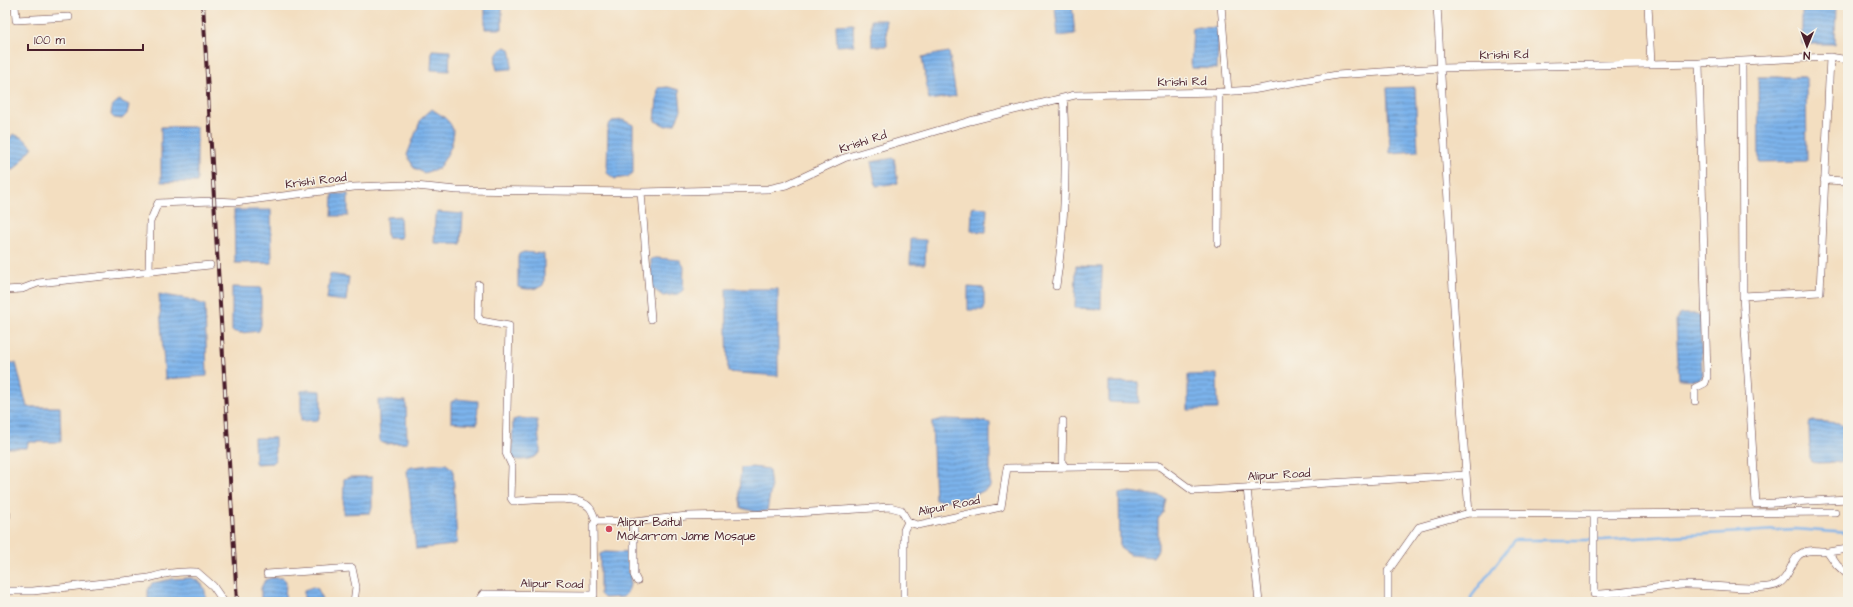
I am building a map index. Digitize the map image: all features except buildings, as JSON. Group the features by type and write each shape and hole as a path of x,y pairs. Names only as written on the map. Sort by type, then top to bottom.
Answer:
{"street":[{"path":"16,5 16,20 69,17"},
{"path":"1221,5 1228,91"},
{"path":"1437,5 1455,325 1469,512"},
{"path":"1648,5 1651,64"},
{"path":"1743,296 1820,292 1830,56"},
{"name":"Krishi Rd","path":"548,191 641,192 768,189 786,185 844,158 970,121 1075,95 1252,90 1337,75 1440,68 1699,63 1830,56 1848,60"},
{"path":"1742,61 1743,296 1756,504 1848,499"},
{"path":"1695,401 1695,388 1705,383 1708,377 1699,63"},
{"path":"1218,243 1219,92"},
{"path":"1056,286 1063,236 1065,201 1065,114 1063,98"},
{"path":"1824,180 1848,181"},
{"name":"Krishi Road","path":"149,272 150,222 158,203 214,201 235,202 354,188 405,185 457,190 548,191"},
{"path":"641,192 651,319"},
{"path":"5,290 22,290 38,282 210,265"},
{"path":"479,285 478,316 481,321 509,326 506,453 512,466 513,501 572,500 582,502 590,508 596,521"},
{"path":"1063,421 1062,462 1065,467"},
{"name":"Alipur Road","path":"477,602 483,594 594,595 593,525 596,521 634,522 687,516 779,514 890,507 901,510 908,522 918,525 1001,507 1007,468 1159,466 1193,491 1466,475"},
{"path":"1247,488 1259,602"},
{"path":"1388,602 1388,571 1419,527 1469,512 1594,514 1835,512"},
{"path":"1594,514 1594,594 1620,594 1682,585 1760,588 1776,585 1784,580 1798,554 1807,551 1823,551"},
{"path":"634,522 634,575 637,581"},
{"path":"904,599 904,530 908,522"},
{"path":"1848,549 1828,552 1837,566 1848,575"},
{"path":"267,574 352,568 356,587 354,602"},
{"path":"5,591 33,591 88,586 149,578 160,574 197,572 213,586 224,602"}],"water":[{"path":"485,5 502,5 502,29 485,29"},
{"path":"1072,5 1075,34 1058,36 1055,7"},
{"path":"1802,5 1836,5 1835,44 1802,44"},
{"path":"871,20 886,20 887,46 872,46"},
{"path":"853,24 854,45 837,46 836,25"},
{"path":"1193,27 1219,28 1217,69 1191,68"},
{"path":"505,47 510,49 512,58 511,69 497,70 497,54"},
{"path":"432,50 450,51 449,71 431,70"},
{"path":"949,52 956,96 929,100 922,57"},
{"path":"1758,77 1806,77 1807,161 1759,162"},
{"path":"668,87 679,90 681,110 675,124 666,126 655,121 658,88"},
{"path":"1415,87 1418,151 1390,153 1387,88"},
{"path":"119,100 129,105 127,114 122,119 114,118 111,115 112,106"},
{"path":"432,109 448,121 452,127 453,139 449,151 439,168 424,173 414,168 407,155 421,119"},
{"path":"623,120 633,125 633,173 627,177 615,179 607,173 608,125 612,121"},
{"path":"161,127 197,127 197,182 161,182"},
{"path":"13,134 23,138 33,147 13,171 5,164 5,159 9,153 5,149 5,145"},
{"path":"894,158 898,183 876,186 871,162"},
{"path":"333,194 348,194 348,216 332,216"},
{"path":"972,207 987,208 986,232 971,231"},
{"path":"234,210 271,210 272,263 235,263"},
{"path":"437,212 463,214 461,244 434,243 435,216"},
{"path":"400,216 401,238 387,238 386,217"},
{"path":"911,239 926,240 925,264 910,264"},
{"path":"524,252 544,254 544,282 543,285 538,288 524,289 518,287 518,257 519,254"},
{"path":"651,259 680,260 684,267 683,290 679,294 663,296 651,287"},
{"path":"1076,266 1102,267 1101,309 1075,308"},
{"path":"330,274 349,277 346,301 327,299"},
{"path":"232,287 261,288 261,325 259,331 241,333 232,331"},
{"path":"968,287 984,288 984,310 968,310"},
{"path":"726,289 778,289 778,376 728,372"},
{"path":"159,294 188,299 205,305 207,376 165,379"},
{"path":"1680,314 1697,314 1700,316 1702,373 1700,380 1679,379 1676,322"},
{"path":"5,363 16,363 27,407 60,407 61,442 28,442 27,448 5,448"},
{"path":"1217,374 1218,409 1188,410 1188,375"},
{"path":"1109,382 1139,382 1139,403 1109,402"},
{"path":"301,391 321,391 321,412 318,420 301,421"},
{"path":"457,399 478,401 477,424 451,422 451,402"},
{"path":"378,400 406,401 407,441 405,443 386,444 380,442"},
{"path":"520,418 537,420 540,453 530,459 512,459 513,420"},
{"path":"941,419 977,420 990,423 990,487 970,497 950,500 935,500 932,422"},
{"path":"1810,422 1838,423 1844,426 1842,462 1817,463 1810,460 1809,425"},
{"path":"254,438 275,438 275,459 273,463 256,464"},
{"path":"446,464 453,469 457,543 453,545 416,549 407,471 412,467"},
{"path":"751,467 769,469 771,489 767,511 757,512 741,508 739,492 741,468"},
{"path":"350,477 372,477 372,508 370,513 343,514 344,479"},
{"path":"1130,492 1158,496 1166,499 1163,513 1158,519 1158,550 1153,557 1130,555 1120,548 1119,494"},
{"path":"605,552 628,553 630,583 627,593 623,597 604,598 600,594 600,554"},
{"path":"191,578 199,582 205,590 206,602 148,602 148,590 152,583 172,579"},
{"path":"271,578 283,578 286,581 285,602 261,602 261,588 265,580"},
{"path":"313,587 318,589 323,602 304,602 304,590"}],"waterway":[{"path":"1471,602 1471,597 1514,540 1602,540 1795,529 1848,533"}],"railway":[{"path":"203,5 237,602"}],"place":[{"name":"Alipur Baitul Mokarrom Jame Mosque","path":"609,529"}]}
